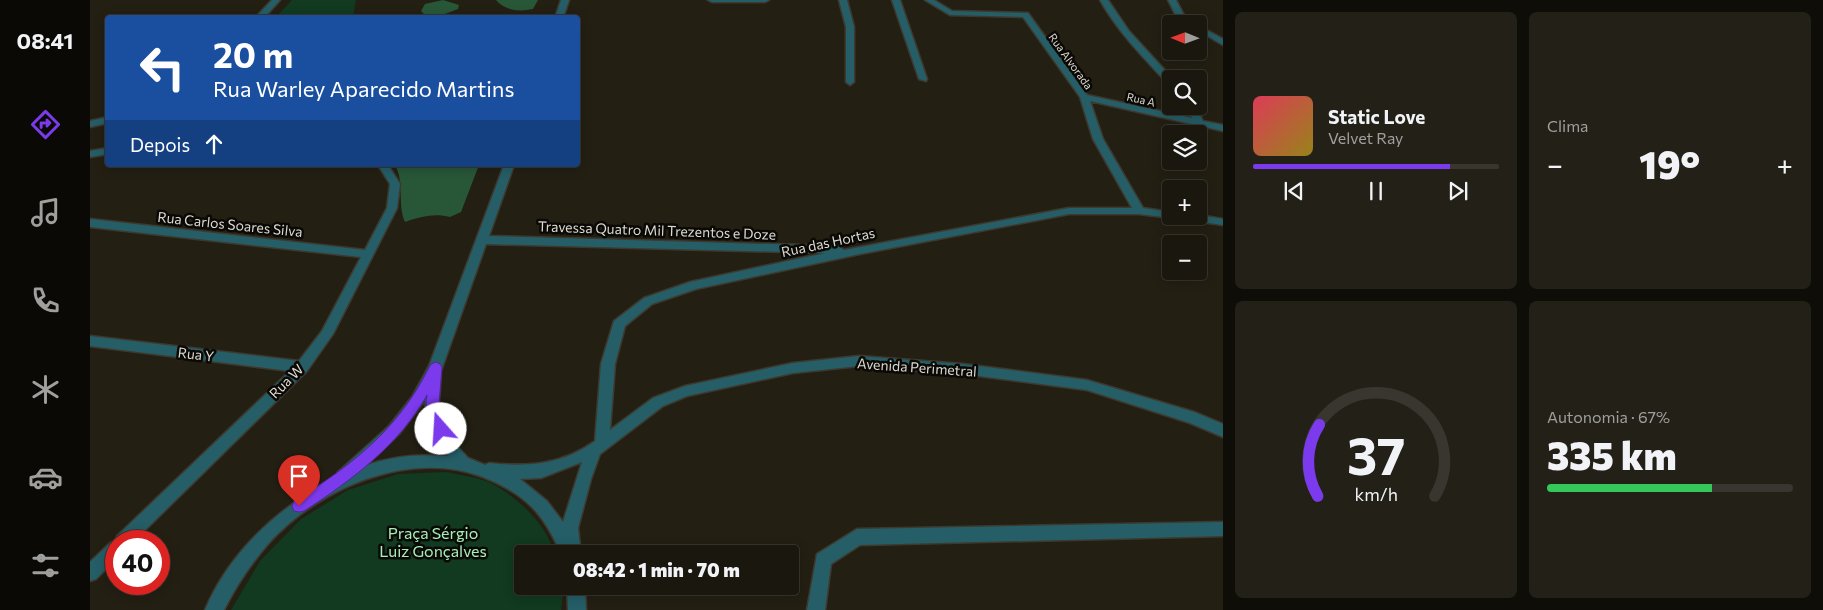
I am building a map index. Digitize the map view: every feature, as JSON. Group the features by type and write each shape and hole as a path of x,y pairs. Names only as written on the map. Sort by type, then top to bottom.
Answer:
{"street":[{"path":"262,15 276,0"},
{"path":"560,15 565,0"},
{"path":"712,0 765,0"},
{"path":"843,0 850,27 850,82"},
{"path":"896,0 922,79"},
{"name":"Rua Alvorada","path":"929,0 950,13 1025,15 1084,97 1098,138 1140,211"},
{"path":"1104,0 1109,10 1124,29 1162,72"},
{"path":"1172,0 1180,15"},
{"path":"1208,34 1223,44"},
{"name":"Rua A","path":"1084,97 1223,128"},
{"path":"1195,115 1200,124"},
{"path":"90,124 105,121"},
{"path":"90,154 105,152"},
{"name":"Rua W","path":"134,530 302,367 327,334 392,208 395,184 384,167"},
{"path":"210,610 243,560 270,531 299,506 330,487 356,467 394,430 417,401 436,367 508,167"},
{"name":"Rua das Hortas","path":"598,446 608,364 619,324 648,301 694,285 860,250 1069,211 1140,211 1162,214"},
{"path":"1207,220 1223,222"},
{"name":"Rua Carlos Soares Silva","path":"90,223 367,254"},
{"name":"Travessa Quatro Mil Trezentos e Doze","path":"483,240 860,250"},
{"name":"Rua Y","path":"90,341 302,367"},
{"name":"Avenida Perimetral","path":"489,470 522,473 541,471 598,446 658,402 685,391 793,368 859,361 963,369 1087,385 1194,418 1223,431"},
{"path":"436,367 432,404 436,419 454,455 462,462"},
{"path":"572,545 570,528 583,479 598,446"},
{"path":"330,487 375,468 420,460 462,462 489,470 527,491 556,524 565,545"},
{"path":"816,610 823,560 857,537 1223,529"},
{"path":"93,567 105,557"},
{"path":"214,610 221,593"},
{"path":"576,595 577,610"}],"green space":[{"path":"292,0 356,0 353,15 278,15"},
{"path":"443,0 459,5 458,9 442,15 425,15 421,11 425,4"},
{"path":"496,0 538,0 533,9 513,10"},
{"path":"396,167 478,167 461,212 450,217 422,217 405,222 401,208 398,172"},
{"name":"Praça Sérgio Luiz Gonçalves","path":"446,472 475,478 491,483 521,504 538,522 552,545 514,545 514,595 563,595 561,610 231,610 260,561 301,519 348,490 398,474"}],"route":[{"path":"299,506 330,487 356,467 394,430 417,401 436,367 432,404 441,429"}]}
